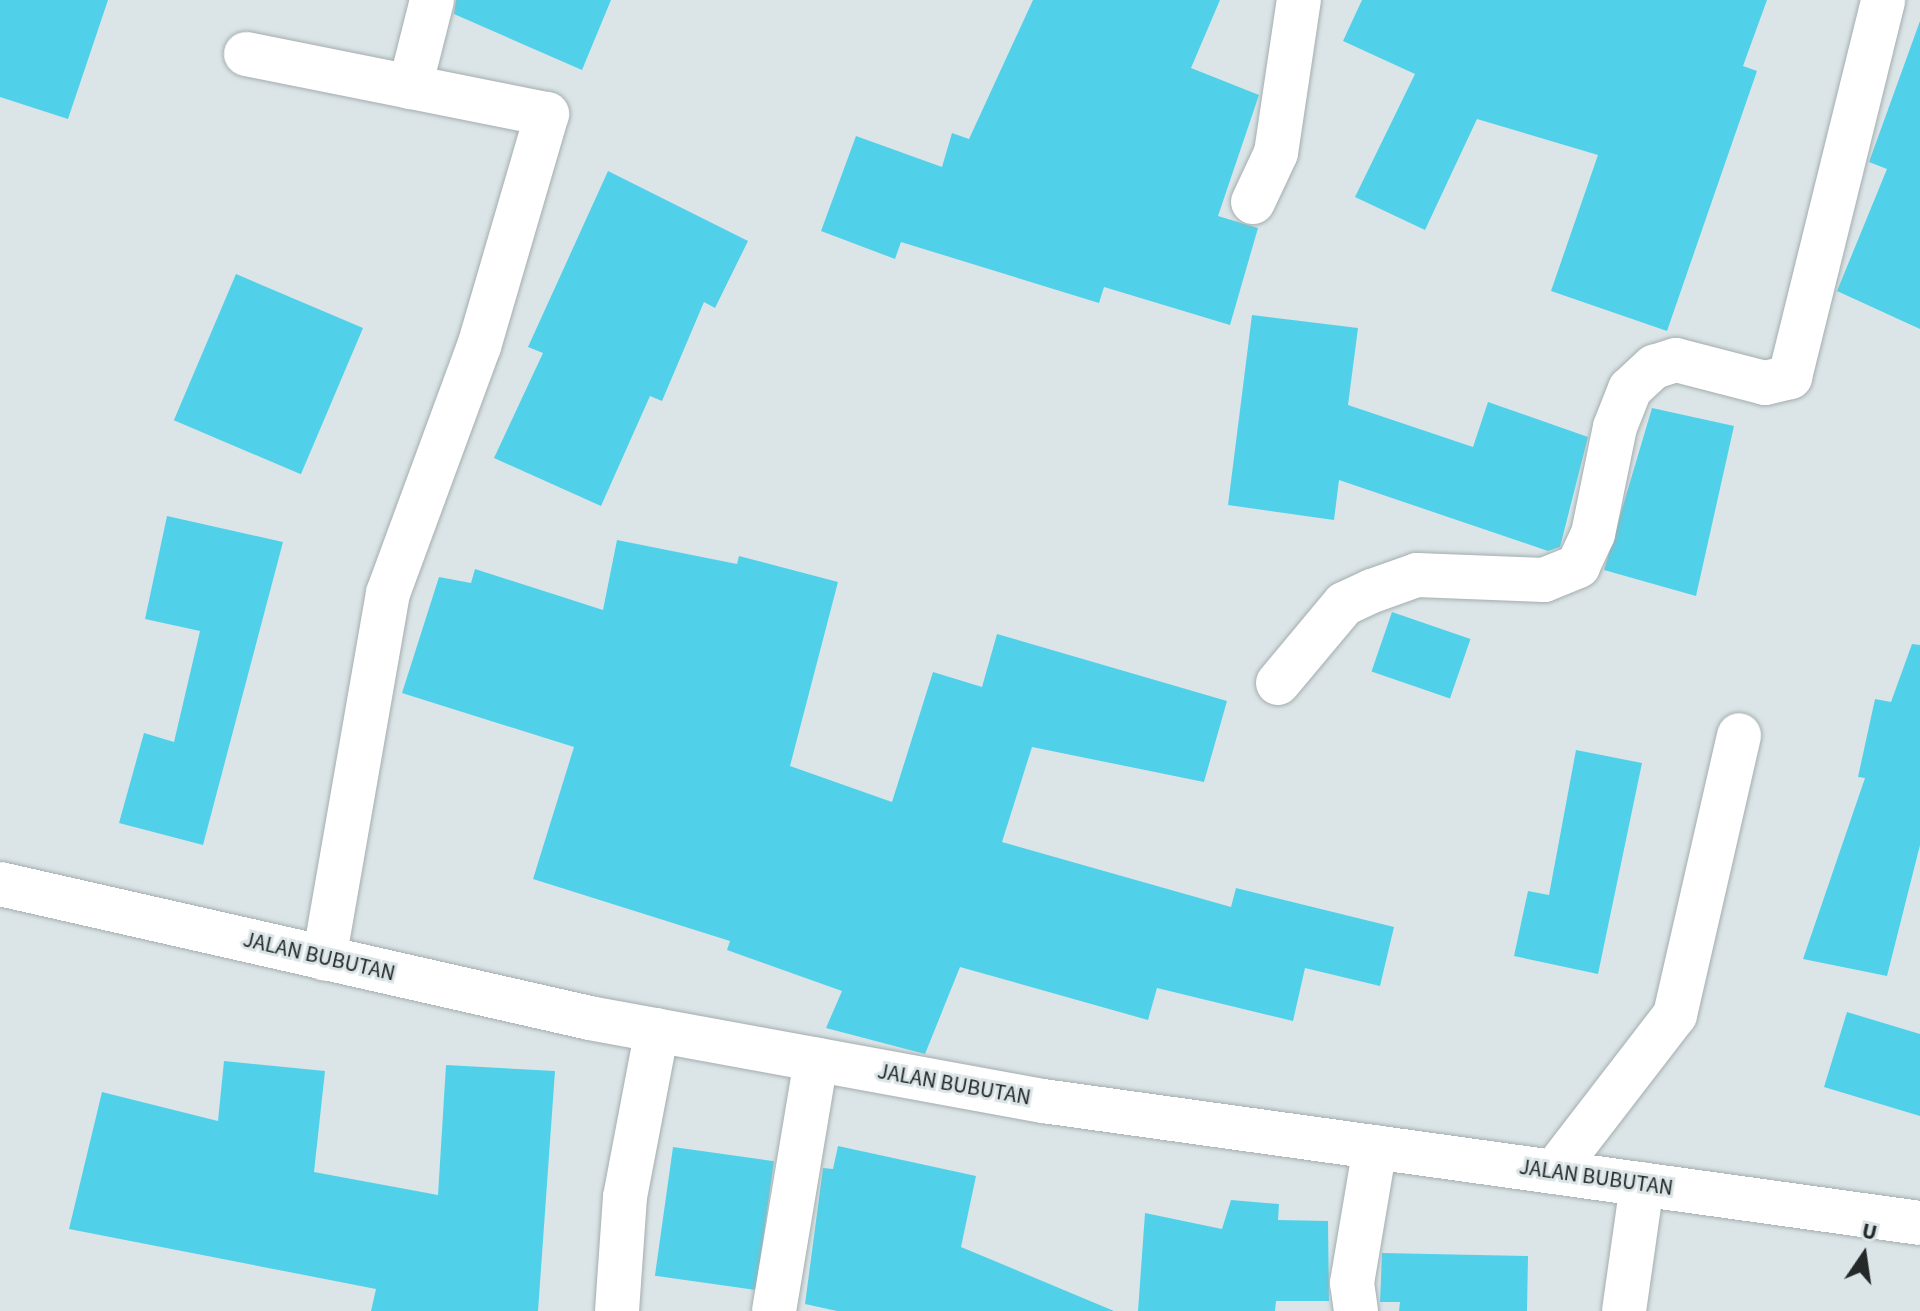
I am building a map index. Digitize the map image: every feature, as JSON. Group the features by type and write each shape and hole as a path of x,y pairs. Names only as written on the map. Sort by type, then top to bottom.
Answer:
{"street":[{"path":"410,87 432,0"},
{"path":"1253,202 1276,153 1299,0"},
{"path":"1278,683 1344,604 1372,591 1417,575 1544,580 1578,566 1593,534 1615,427 1630,389 1654,367 1676,360 1765,383 1790,377 1883,0"},
{"path":"246,54 547,114 479,346 388,593 324,958"},
{"path":"1554,1172 1675,1015 1739,735"},
{"name":"JALAN BUBUTAN","path":"0,884 657,1030 1043,1101 1920,1223"},
{"path":"617,1311 625,1197 657,1030"},
{"path":"774,1311 816,1059"},
{"path":"1356,1311 1352,1283 1375,1147"},
{"path":"1624,1311 1642,1184"}],"building":[{"path":"0,0 108,0 68,119 0,97"},
{"path":"456,0 611,0 582,70 454,14"},
{"path":"1033,0 1220,0 1191,68 1259,95 1218,216 1258,228 1230,325 1104,287 1099,303 901,242 895,259 821,231 856,136 942,167 952,133 969,139"},
{"path":"1362,0 1767,0 1743,66 1757,71 1667,331 1551,291 1598,155 1477,119 1425,230 1355,197 1415,74 1343,41"},
{"path":"1920,21 1920,329 1837,291 1887,169 1869,162"},
{"path":"608,171 748,241 715,308 704,302 662,401 650,396 601,506 494,458 543,353 528,347"},
{"path":"236,274 363,328 301,474 174,420"},
{"path":"1252,315 1358,328 1348,405 1473,447 1488,402 1588,437 1560,547 1548,551 1339,480 1334,520 1228,505"},
{"path":"1652,408 1734,426 1696,596 1604,570"},
{"path":"167,516 283,542 203,845 119,823 144,733 174,742 200,631 145,619"},
{"path":"617,540 737,564 739,556 838,582 790,766 892,802 933,672 982,687 997,634 1227,701 1204,782 1032,747 1002,842 1231,907 1236,888 1394,927 1380,986 1305,968 1293,1021 1157,988 1148,1020 960,967 925,1054 826,1028 842,991 727,950 730,941 533,879 574,747 402,693 439,577 471,583 475,569 603,610"},
{"path":"1392,612 1470,639 1450,699 1371,672"},
{"path":"1912,644 1920,645 1920,845 1887,976 1803,959 1865,778 1858,777 1875,699 1891,702"},
{"path":"1576,750 1642,763 1598,974 1514,956 1528,891 1549,895"},
{"path":"1847,1012 1920,1034 1920,1116 1824,1087"},
{"path":"224,1061 325,1071 314,1172 438,1195 446,1065 555,1071 538,1311 371,1311 376,1289 69,1229 102,1092 218,1121"},
{"path":"838,1146 976,1176 961,1247 1114,1311 837,1311 805,1304 823,1168 833,1169"},
{"path":"673,1147 774,1161 756,1290 655,1276"},
{"path":"1231,1200 1279,1204 1278,1220 1328,1221 1329,1301 1276,1301 1275,1311 1138,1311 1145,1213 1222,1229"},
{"path":"1382,1253 1528,1256 1527,1311 1399,1311 1400,1302 1380,1302"}]}
